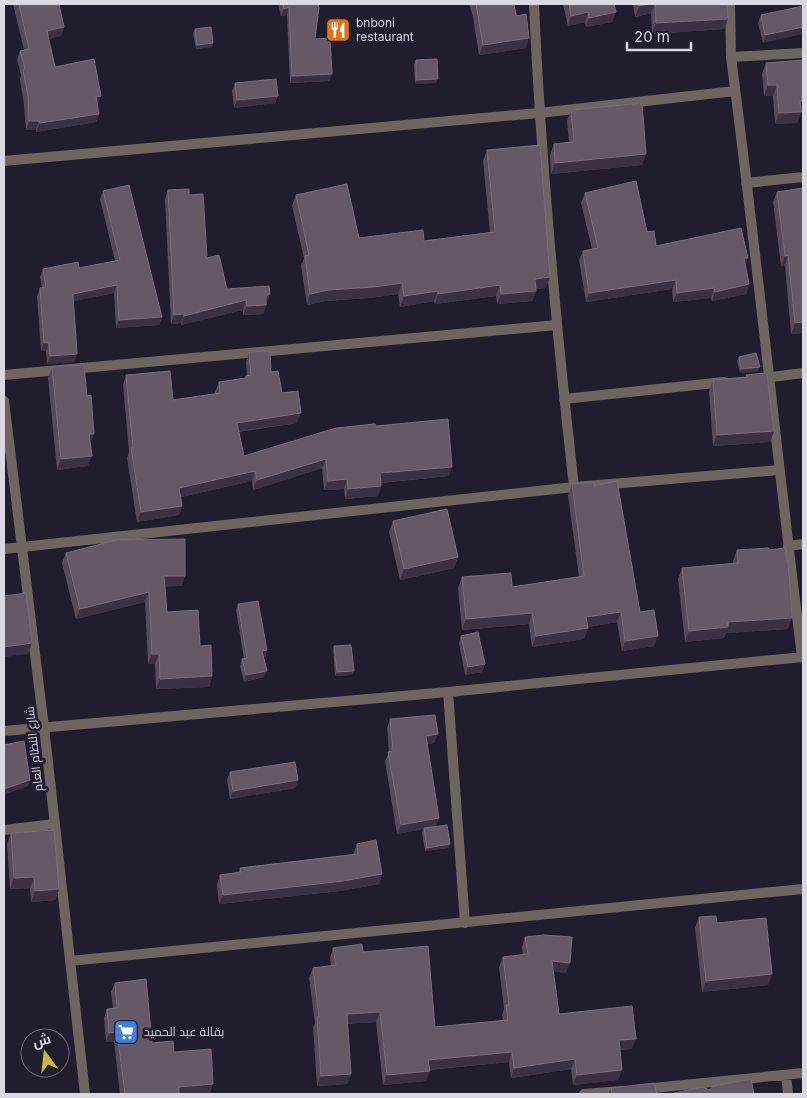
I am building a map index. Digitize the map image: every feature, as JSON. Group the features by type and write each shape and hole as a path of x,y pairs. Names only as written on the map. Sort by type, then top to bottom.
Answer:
{"street":[{"path":"534,4 539,113 557,325 574,487"},
{"path":"4,731 448,692 803,657 788,546 770,378 731,57 730,4"},
{"path":"731,57 803,53"},
{"path":"4,161 539,113 735,91"},
{"path":"746,183 803,177"},
{"path":"4,375 557,325"},
{"path":"751,380 803,373"},
{"path":"564,399 731,382"},
{"name":"شارع النظام العام","path":"4,401 44,727 85,1094"},
{"path":"4,549 574,487 780,470"},
{"path":"788,546 803,544"},
{"path":"448,692 465,923"},
{"path":"4,830 54,824"},
{"path":"70,961 803,890"},
{"path":"584,1094 704,1089 803,1073"},
{"path":"786,1075 788,1094"}],"building":[{"path":"19,4 59,4 64,27 47,31 55,67 94,59 101,96 96,97 99,114 40,123 39,121 29,121 28,96 23,70 25,69 20,51 29,49"},
{"path":"283,4 318,4 315,39 330,38 332,74 292,76 289,7 284,9"},
{"path":"476,4 514,4 516,16 526,14 529,38 483,45"},
{"path":"569,4 614,4 616,12 589,18 588,12 571,16"},
{"path":"655,4 727,4 728,19 656,23"},
{"path":"803,6 803,27 765,35 761,15"},
{"path":"211,27 213,43 197,45 195,29"},
{"path":"437,59 438,79 416,80 416,60"},
{"path":"803,60 803,101 800,101 801,112 779,113 777,85 768,85 766,63"},
{"path":"276,79 278,96 237,100 235,83"},
{"path":"642,103 646,154 555,163 554,144 574,142 571,110"},
{"path":"540,145 550,277 535,279 536,291 501,294 500,285 438,294 438,291 404,296 402,283 329,290 310,294 305,256 309,255 296,195 347,184 359,238 423,230 424,241 495,232 487,150"},
{"path":"636,181 647,232 654,231 656,246 741,228 748,258 744,258 749,284 715,292 714,288 677,293 676,280 589,293 583,251 598,248 585,193"},
{"path":"129,185 162,317 119,320 117,285 73,294 77,354 50,356 49,343 44,343 40,288 46,287 43,269 78,262 79,268 120,260 103,191"},
{"path":"803,188 803,322 795,323 788,255 785,256 777,192"},
{"path":"189,189 189,195 203,194 207,258 219,255 227,289 269,286 270,294 266,296 266,305 247,306 246,300 184,316 184,314 174,315 168,190"},
{"path":"270,351 271,372 278,371 282,393 298,391 301,413 237,423 244,456 336,428 448,419 452,467 380,473 381,486 348,489 347,479 328,481 326,459 257,480 255,471 179,488 182,506 141,512 131,448 133,448 126,375 170,371 173,400 220,393 219,382 246,378 246,376 251,375 249,352"},
{"path":"756,353 760,367 741,369 739,357"},
{"path":"84,365 87,396 91,395 94,434 89,434 92,456 61,459 52,367"},
{"path":"765,373 767,375 774,431 717,435 713,380 747,377 746,375"},
{"path":"617,481 640,612 654,610 658,636 625,641 621,612 586,617 588,628 536,636 532,613 466,619 462,577 511,573 512,587 584,576 572,484 593,482 594,486"},
{"path":"447,509 458,557 404,569 393,521"},
{"path":"185,539 185,576 164,576 167,612 198,610 200,646 211,645 212,676 160,679 159,654 152,654 149,592 80,609 66,553 116,540"},
{"path":"769,548 769,550 785,548 788,561 792,618 728,622 728,627 689,631 682,568 738,563 737,550"},
{"path":"26,593 32,643 4,647 4,596"},
{"path":"258,601 267,650 262,651 267,671 246,675 242,659 247,658 238,604"},
{"path":"478,632 485,664 468,667 461,636"},
{"path":"351,645 354,671 337,672 334,646"},
{"path":"435,715 438,734 426,736 439,818 401,825 388,752 393,751 390,719"},
{"path":"24,741 30,780 4,789 4,745"},
{"path":"295,762 298,780 233,791 230,772"},
{"path":"447,825 450,844 427,848 424,828"},
{"path":"54,830 59,889 35,891 34,877 14,878 11,833"},
{"path":"376,840 382,874 343,881 223,895 220,875 241,872 240,868 358,854 357,844"},
{"path":"716,916 717,923 766,918 772,974 706,981 699,917"},
{"path":"544,935 572,937 570,963 552,961 559,1014 632,1006 636,1039 619,1040 622,1070 577,1075 575,1059 514,1068 512,1052 428,1060 430,1071 387,1075 380,1012 347,1014 351,1074 321,1076 317,1017 319,1017 313,968 336,965 333,948 362,944 363,952 428,946 435,1027 508,1020 506,1005 509,1005 503,957 528,954 525,937"},
{"path":"146,979 152,1043 173,1041 174,1052 211,1049 213,1084 179,1087 179,1094 125,1094 117,1032 109,1033 107,1009 117,1008 115,983"},
{"path":"751,1079 754,1094 670,1094 702,1087 709,1090 714,1086"},
{"path":"654,1083 657,1094 612,1094 611,1088"}],"place":[{"name":"bnboni restaurant","path":"338,30"},
{"name":"بقالة عبد الحميد","path":"126,1032"}]}
